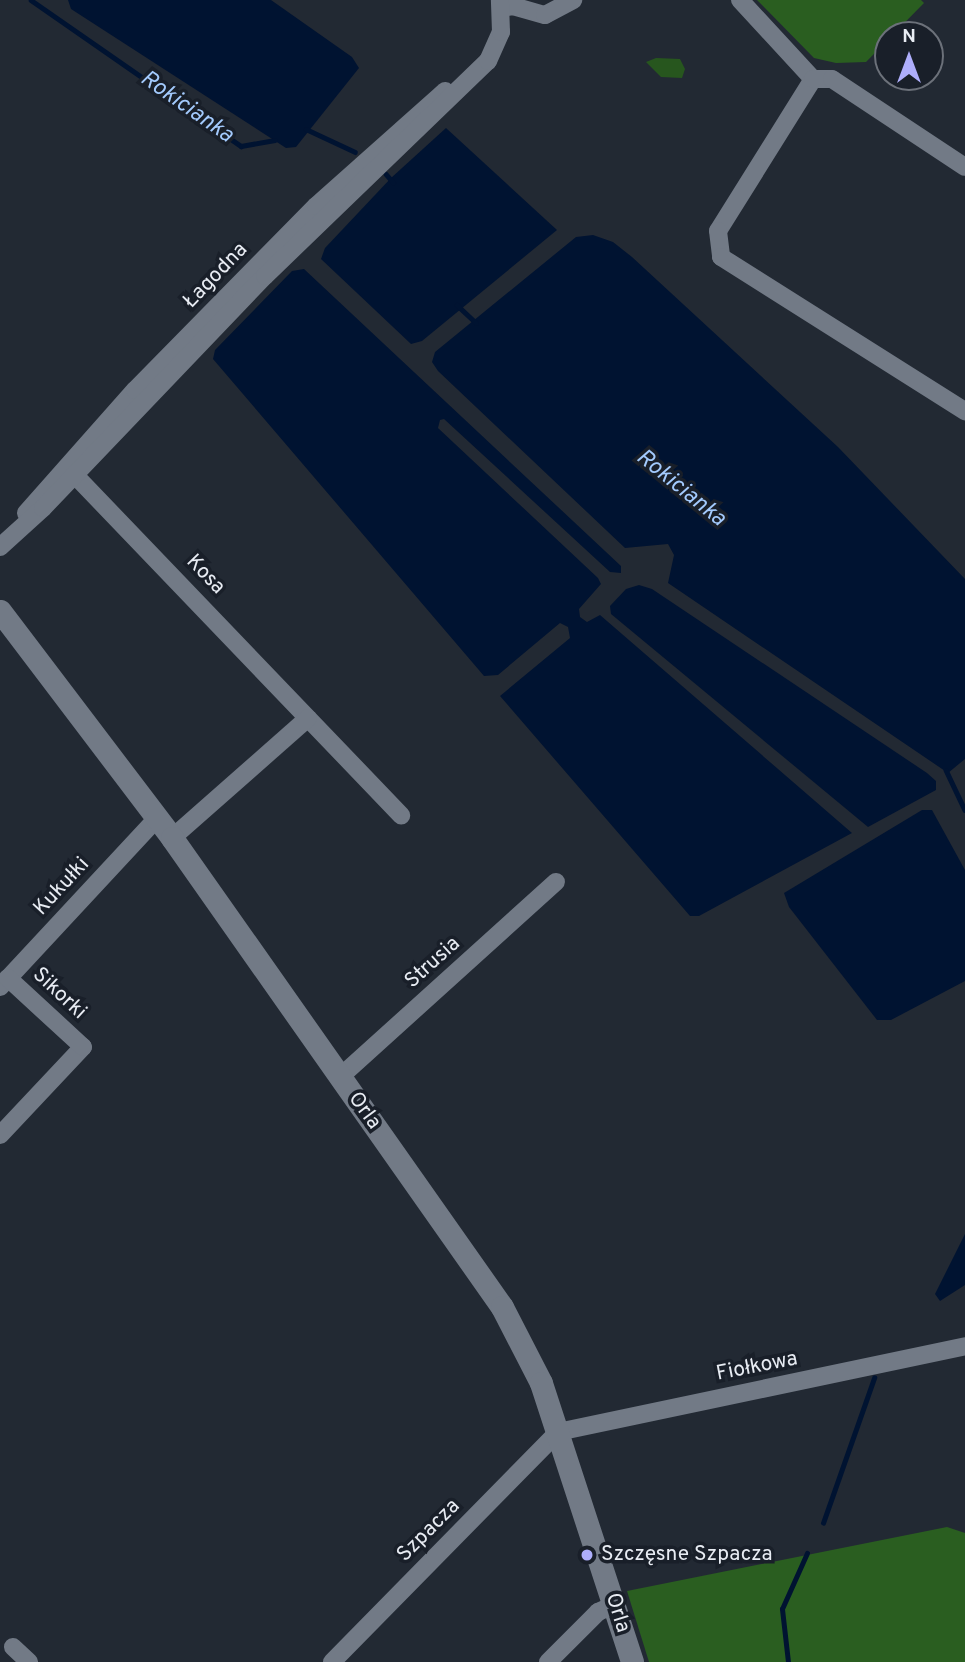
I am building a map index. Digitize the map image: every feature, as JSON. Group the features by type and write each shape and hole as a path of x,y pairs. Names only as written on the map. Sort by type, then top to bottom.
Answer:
{"street":[{"path":"501,4 545,15 573,0"},
{"path":"740,0 813,79 832,79 965,167"},
{"name":"Łagodna","path":"5,542 71,470 265,276 478,72 498,43 501,4"},
{"path":"813,79 718,231 721,257 965,411"},
{"name":"Kosa","path":"71,470 401,815"},
{"name":"Orla","path":"0,611 172,838 502,1307 532,1363 558,1432 632,1662"},
{"path":"172,838 308,718"},
{"name":"Kukułki","path":"4,983 157,818"},
{"name":"Strusia","path":"340,1077 556,882"},
{"name":"Sikorki","path":"0,1135 83,1047 4,983"},
{"name":"Fiołkowa","path":"558,1432 965,1346"},
{"name":"Szpacza","path":"332,1662 558,1432"},
{"path":"548,1662 598,1612 614,1605"},
{"path":"13,1647 29,1662"}],"green space":[{"path":"757,0 921,0 924,3 906,21 874,21 874,54 866,62 836,63 814,58"},
{"path":"656,58 680,59 685,69 682,78 661,77 646,62"},
{"path":"947,1527 965,1533 965,1662 649,1662 627,1591"}],"water":[{"path":"68,0 271,0 352,57 359,68 296,147 286,148 71,9"},
{"path":"446,128 557,230 422,341 411,344 321,259 325,248 391,178"},
{"path":"593,235 613,242 632,257 838,447 965,579 965,759 948,773 668,583 674,555 668,544 625,548 438,371 432,362 435,352 576,237"},
{"path":"304,269 621,566 621,573 610,572 444,419 440,420 438,428 598,578 601,584 579,609 580,617 587,622 600,615 852,833 699,916 690,916 500,696 570,638 568,627 560,623 498,675 484,676 213,359 215,350 292,271"},
{"path":"639,585 652,589 927,773 936,781 936,790 868,827 611,614 610,606 626,589"},
{"path":"922,810 932,810 965,870 965,981 891,1020 877,1020 789,907 784,893"},
{"path":"965,1234 965,1285 940,1301 935,1294"}],"waterway":[{"name":"Rokicianka","path":"31,0 241,146 274,140"},
{"name":"Rokicianka","path":"306,129 355,152"},
{"name":"Rokicianka","path":"386,174 393,182"},
{"name":"Rokicianka","path":"457,305 476,323"},
{"name":"Rokicianka","path":"946,770 965,810"},
{"path":"823,1523 874,1378"},
{"path":"788,1662 782,1609 807,1553"}],"place":[{"name":"Szczęsne Szpacza","path":"587,1555"}]}
